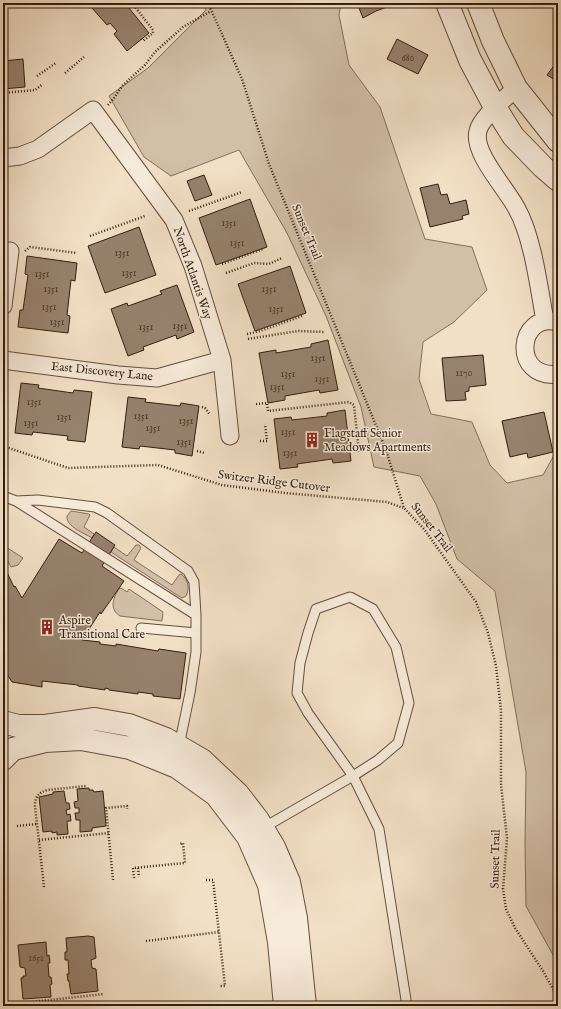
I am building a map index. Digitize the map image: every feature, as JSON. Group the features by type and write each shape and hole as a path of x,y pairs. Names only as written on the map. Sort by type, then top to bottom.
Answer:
{"street":[{"path":"447,3 470,60 495,107 513,136 558,180"},
{"path":"478,3 493,41 516,88 558,140"},
{"path":"516,88 495,107 482,123 478,131 479,146 486,162 518,210 552,321 536,325 528,333 524,343 524,353 529,363 536,370 546,374 558,374"},
{"path":"3,158 20,156 38,149 95,112"},
{"name":"North Atlantis Way","path":"95,112 174,220 193,266 222,360 230,436"},
{"path":"3,306 16,252"},
{"name":"East Discovery Lane","path":"3,360 118,375 157,378 222,360"},
{"path":"3,722 18,726 38,726 94,719 129,724 166,739 202,760 238,794 258,820 256,832 269,885 279,942 285,1006"},
{"path":"3,738 3,752"},
{"path":"3,759 13,750 45,741 80,739 130,748 177,768 216,795 274,847 289,882 296,918 305,1006"}],"lane":[{"path":"3,496 16,501 196,615"},
{"path":"16,501 38,500 95,507 107,513 188,571 194,582 196,652 190,693 179,746"},
{"path":"256,832 354,776 378,760 398,743 409,703 396,647 373,609 350,596 316,609 300,663 297,693 308,714 354,776 379,829 407,1006"},
{"path":"141,628 196,634"}],"path":[{"path":"132,3 153,30 153,33 143,41"},
{"path":"135,7 140,3"},
{"name":"Sunset Trail","path":"208,3 242,79 269,164 386,450 404,508 424,529 476,602 488,633 496,666 501,710 502,785 506,838 503,889 506,909 515,928 543,970 558,998"},
{"path":"95,112 114,98 122,86 145,65 155,52 183,27 211,11"},
{"path":"65,73 84,57"},
{"path":"37,76 56,63"},
{"path":"3,93 35,90 43,84"},
{"path":"189,211 242,192"},
{"path":"90,236 145,216"},
{"path":"16,252 30,248 77,253"},
{"path":"222,264 263,249"},
{"path":"226,273 254,263 269,264 282,258"},
{"path":"246,334 260,331 302,316"},
{"path":"248,339 298,331 324,332"},
{"path":"256,404 267,402 268,411 349,402 352,403 354,405 359,452"},
{"path":"260,441 267,441 265,424"},
{"name":"Switzer Ridge Cutover","path":"3,446 68,468 158,465 222,485 387,502 404,508"},
{"path":"197,451 205,452"},
{"path":"44,887 35,801 38,794 47,790 86,786"},
{"path":"113,880 106,808 126,806 127,809"},
{"path":"17,826 37,824"},
{"path":"39,840 108,833"},
{"path":"134,878 133,868 185,863 183,843 180,844"},
{"path":"138,868 139,877"},
{"path":"206,880 213,880 225,986 219,986"},
{"path":"146,941 219,932"},
{"path":"3,1005 104,994"},
{"path":"40,1001 40,1006"}],"shaded area":[{"path":"203,3 341,3 339,15 349,65 380,107 425,239 472,247 487,290 454,322 423,342 419,379 431,414 472,422 490,465 507,483 543,475 558,448 558,964 526,906 526,772 495,591 457,559 436,504 420,476 374,467 361,407 326,316 287,233 239,150 171,176 144,157 109,96 148,68 206,10"},
{"path":"71,511 90,515 84,527 94,534 92,538 76,529 69,523 67,516"},
{"path":"3,545 23,558 18,565 11,567 3,552"},
{"path":"136,545 139,545 141,548 134,560 172,585 181,574 187,581 188,587 186,596 182,598 111,552 114,547 127,556"},
{"path":"121,588 127,592 129,589 163,612 162,621 120,616 114,610 113,603 117,592"}],"building":[{"path":"98,3 125,3 149,33 127,51 114,34 117,31 110,23 107,25 92,8"},
{"path":"357,3 398,3 376,11 363,18"},
{"path":"397,39 428,55 418,74 387,59"},
{"path":"23,59 25,87 3,89 3,61"},
{"path":"558,60 558,82 547,75"},
{"path":"204,175 212,195 195,201 187,181"},
{"path":"438,184 441,195 447,194 450,204 466,200 469,214 462,216 463,219 430,227 420,188"},
{"path":"250,199 267,247 216,265 199,218"},
{"path":"139,227 156,275 105,293 88,246"},
{"path":"27,256 77,263 75,281 71,280 67,315 70,316 68,333 18,327 20,310 23,310 28,275 25,274"},
{"path":"290,266 306,313 255,331 238,284"},
{"path":"177,285 194,332 177,339 176,335 143,347 144,350 128,356 111,309 127,303 128,306 162,294 160,291"},
{"name":"Flagstaff Senior Meadows Apartments","path":"328,340 338,390 320,393 319,390 285,396 285,400 268,403 259,353 276,350 276,353 311,347 311,344"},
{"path":"483,355 486,385 469,387 469,391 465,392 466,400 446,401 442,358"},
{"path":"21,383 39,385 38,388 73,393 74,390 92,392 85,442 67,440 68,436 33,432 32,435 15,433"},
{"path":"128,397 146,399 145,402 180,406 181,403 199,406 192,456 175,453 175,450 140,446 139,449 122,447"},
{"name":"Flagstaff Senior Meadows Apartments","path":"345,410 351,461 333,463 332,459 297,464 298,467 280,469 274,419 291,417 292,420 327,416 327,413"},
{"path":"544,412 553,452 528,458 527,453 510,457 502,421"},
{"name":"Aspire Transitional Care","path":"96,532 115,545 102,566 124,581 101,614 100,612 82,640 116,646 116,644 158,651 159,649 186,653 180,699 153,696 153,694 138,692 138,694 109,690 105,688 105,690 42,681 42,687 12,682 3,668 3,564 14,587 15,586 22,598 59,539 82,553"},
{"path":"89,788 89,790 93,790 94,792 103,791 106,826 92,828 92,831 80,832 80,820 76,820 75,813 79,813 79,808 75,808 74,802 78,801 77,789"},
{"path":"64,791 66,803 69,803 70,809 66,810 67,815 70,814 71,821 67,821 68,834 57,835 57,832 43,832 39,797 53,794 53,792"},
{"path":"88,936 94,937 96,958 91,960 92,968 96,969 98,991 71,994 67,974 69,974 68,960 65,960 65,952 67,952 66,938"},
{"path":"46,942 47,956 49,955 50,963 48,963 49,977 51,977 52,984 50,985 51,997 23,999 21,978 26,976 25,968 20,967 18,945"}],"place":[{"name":"Flagstaff Senior Meadows Apartments","path":"312,440"},
{"name":"Aspire Transitional Care","path":"47,627"}]}
